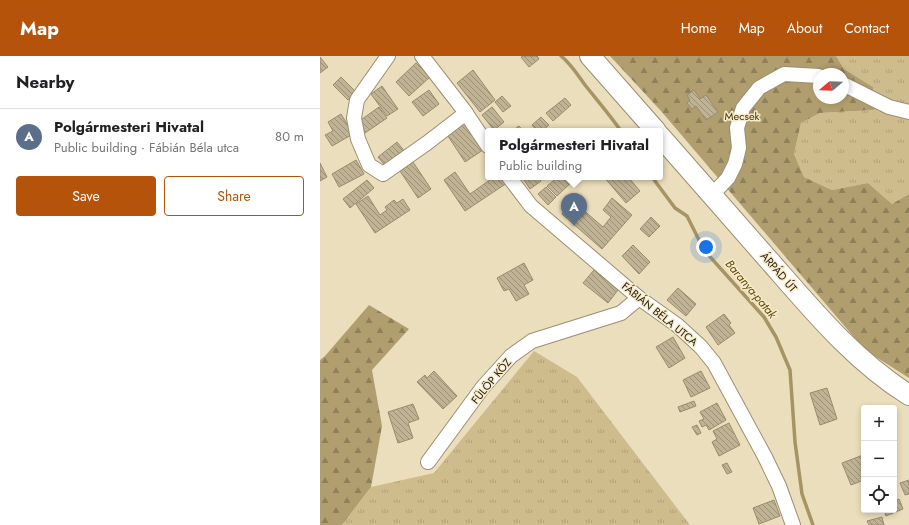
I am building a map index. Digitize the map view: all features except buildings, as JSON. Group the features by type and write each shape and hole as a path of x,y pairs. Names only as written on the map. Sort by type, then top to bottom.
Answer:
{"main road":[{"path":"590,56 653,128"},
{"name":"ÁRPÁD ÚT","path":"663,139 800,296 845,344 871,368 909,395"}],"street":[{"path":"388,56 357,100 354,118 358,139 369,165 383,174 428,143 466,113"},
{"path":"422,56 466,113 485,142"},
{"path":"712,195 728,178 735,164 739,148 737,128 743,108 759,88 784,74 813,76"},
{"path":"849,87 889,107 909,112"},
{"name":"FÁBIÁN BÉLA UTCA","path":"511,180 531,206 639,298 677,325 701,347 714,363 776,478 793,525"},
{"name":"FÜLÖP KÖZ","path":"428,462 483,387 511,356 532,341 621,313 639,298"}],"green space":[{"name":"Mecsek","path":"610,56 836,56 843,68 813,68 813,104 849,104 849,72 873,87 874,110 820,113 801,123 794,154 804,177 832,190 868,183 892,204 909,194 909,378 865,350 661,111"},
{"path":"836,56 909,56 909,194 892,204 868,183 832,190 804,177 794,154 801,123 820,113 874,110 873,87 849,72 849,68 843,68"},
{"path":"369,305 409,329 372,370 382,426 371,487 342,525 320,525 320,360"},
{"path":"534,351 577,377 690,525 342,525 371,487 434,473"}],"waterway":[{"name":"Baranya-patak","path":"561,56 574,69 619,128"},
{"name":"Baranya-patak","path":"654,180 675,208 687,216 704,250 764,317 776,337 790,370 795,442 802,494 813,525"}],"place":[{"name":"Polgármesteri Hivatal","path":"574,226"}]}
